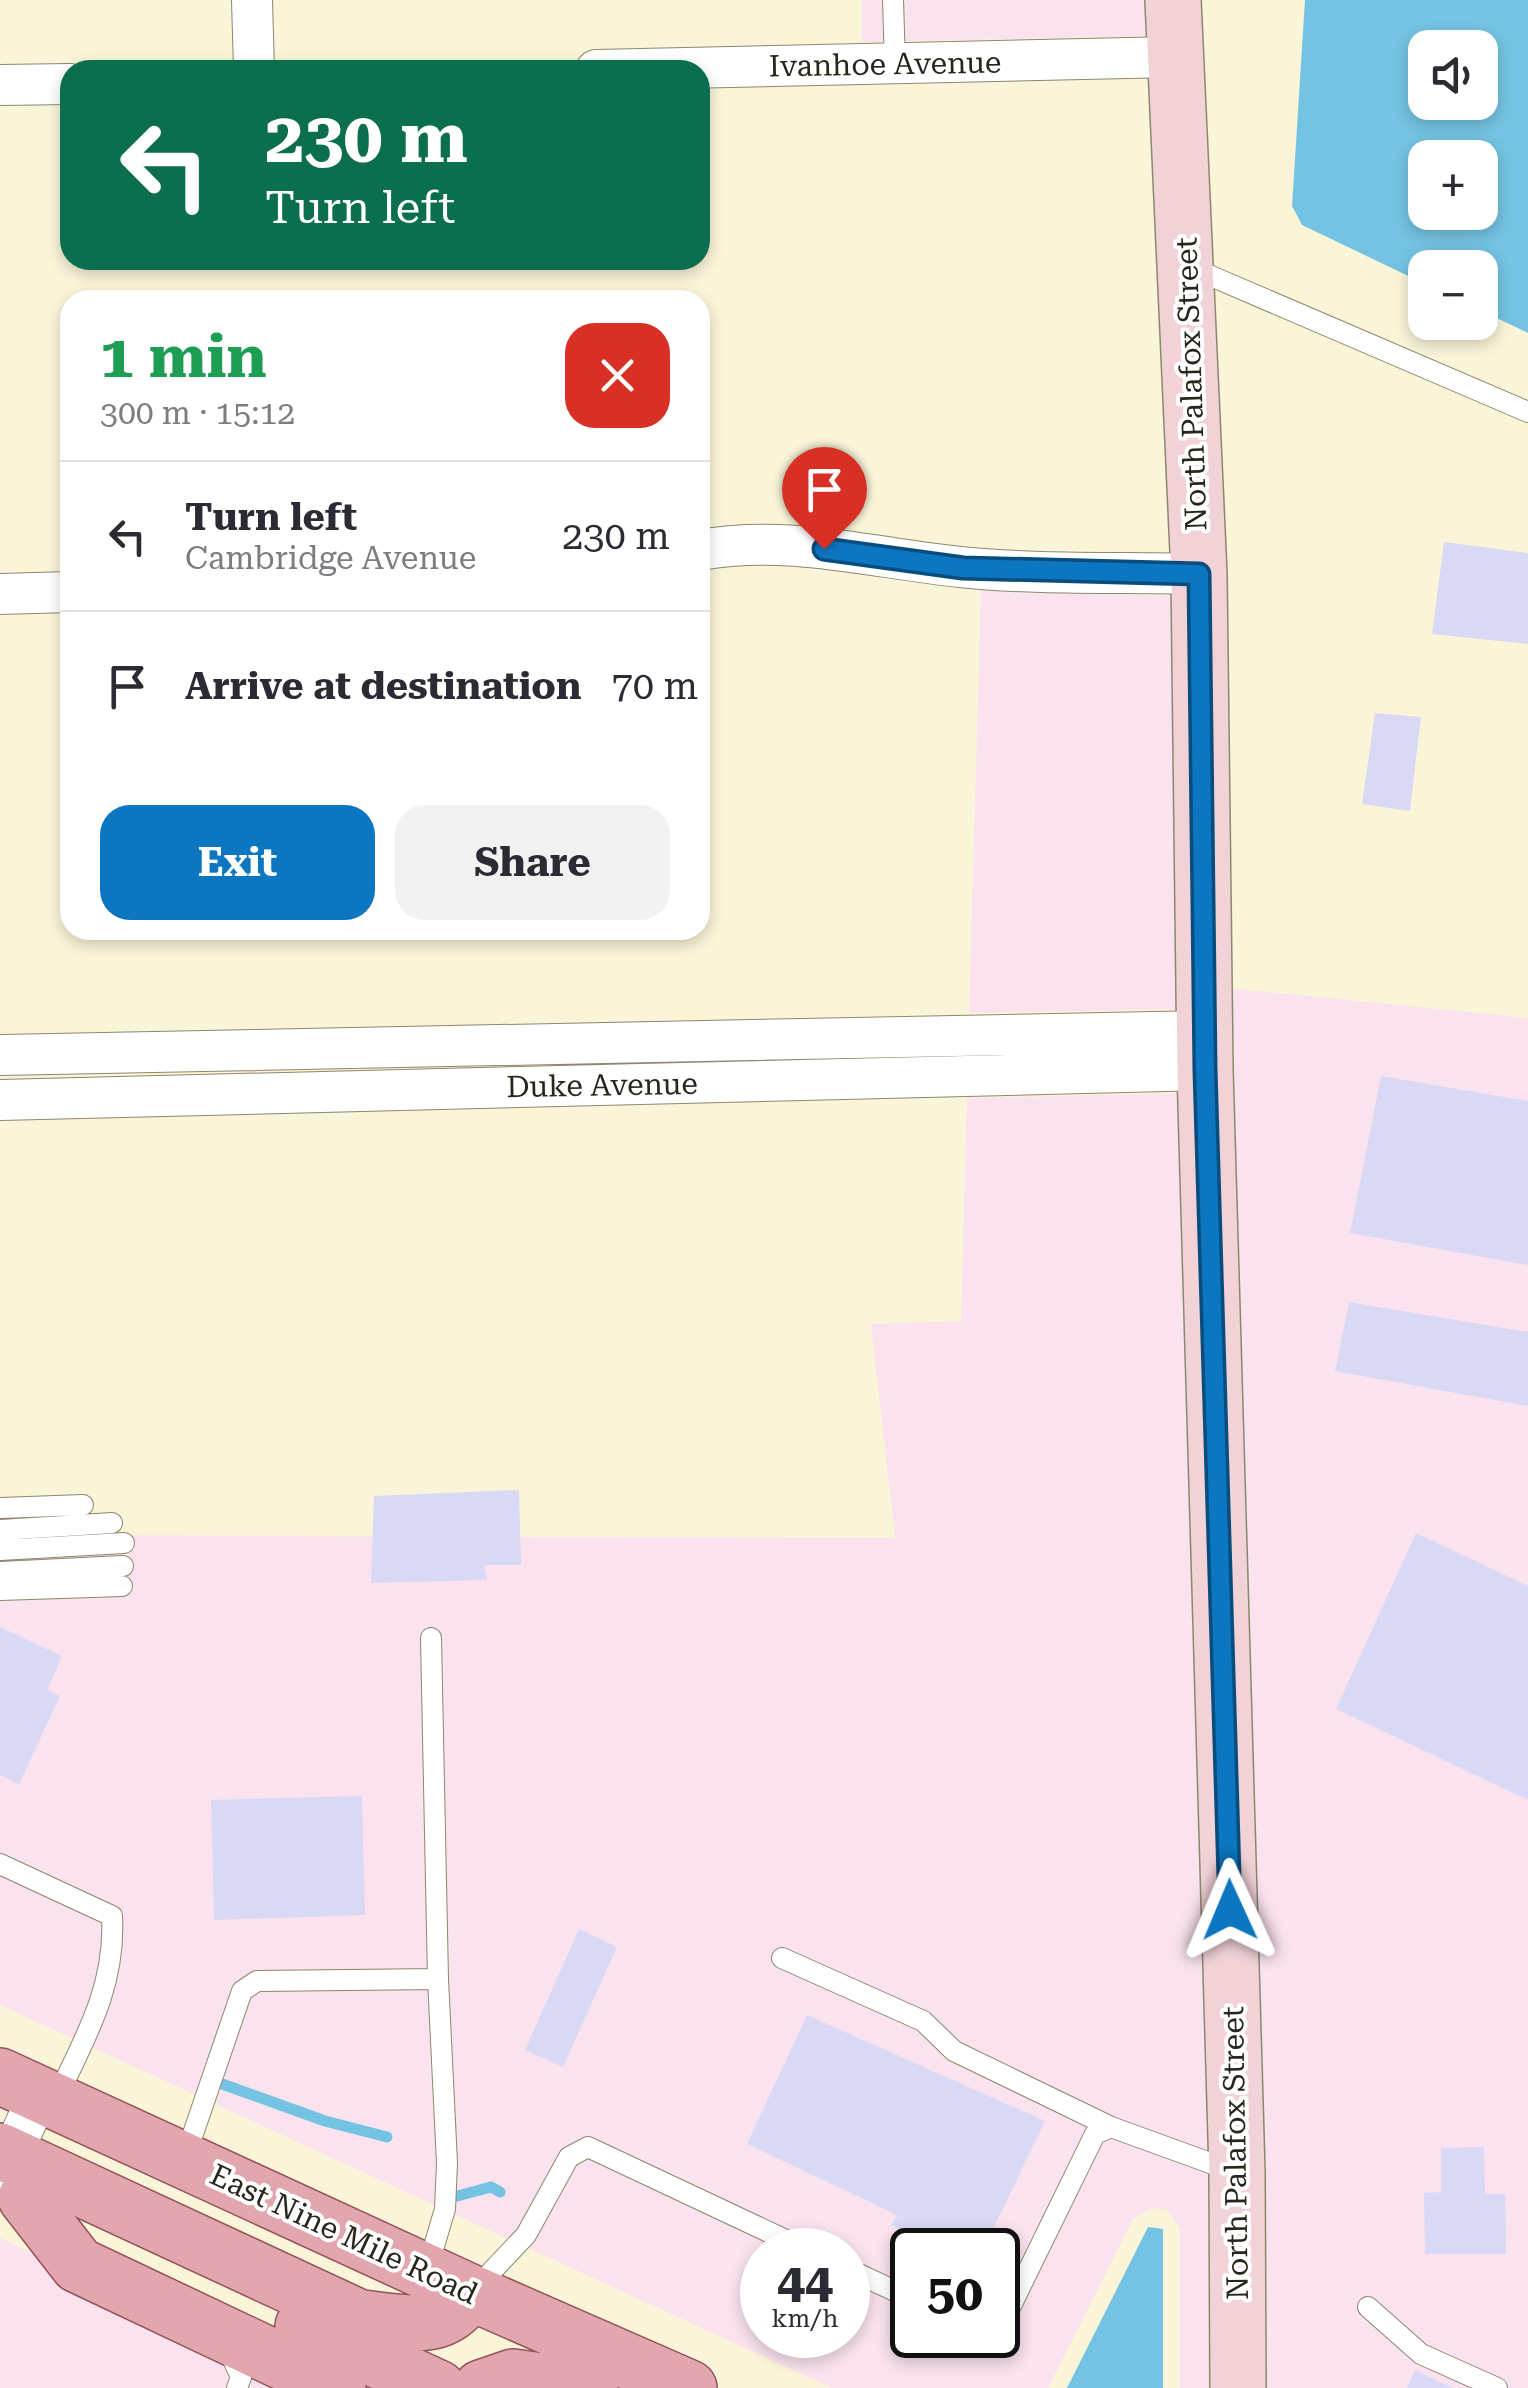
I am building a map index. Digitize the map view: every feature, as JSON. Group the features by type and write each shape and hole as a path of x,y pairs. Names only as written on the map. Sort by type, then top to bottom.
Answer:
{"main road":[{"name":"North Palafox Street","path":"1173,0 1199,574 1205,1050 1237,2172 1238,2388"},
{"name":"East Nine Mile Road","path":"31,2090 689,2388"},
{"path":"7,2174 36,2142 74,2148 266,2235 367,2245"},
{"path":"7,2174 360,2318 412,2323 449,2315 450,2283"},
{"path":"7,2174 78,2265 338,2388"},
{"path":"7,2174 438,2388"},
{"path":"481,2388 513,2377 590,2388"}],"street":[{"path":"252,0 254,60"},
{"name":"Ivanhoe Avenue","path":"710,68 1174,58"},
{"path":"0,85 60,84"},
{"path":"710,548 789,544 963,568 1199,574"},
{"path":"0,594 60,592"},
{"name":"Duke Avenue","path":"0,1055 1205,1050"},
{"name":"Duke Avenue","path":"0,1100 1205,1050"},
{"path":"7,2174 31,2090"}],"lane":[{"path":"893,0 895,64"},
{"path":"1186,266 1528,412"},
{"path":"0,1508 83,1505"},
{"path":"0,1530 112,1523"},
{"path":"0,1550 124,1543"},
{"path":"0,1572 123,1576 0,1590"},
{"path":"430,1638 450,2283 526,2235 569,2157 588,2147 760,2228"},
{"path":"0,1864 112,1916 114,1948 106,1991 31,2090"},
{"path":"782,1958 922,2021 954,2051 1111,2126 1237,2172"},
{"path":"183,2161 242,1990 257,1982 438,1979"},
{"path":"1020,2289 1095,2134 1111,2126"},
{"path":"1368,2306 1421,2354 1497,2388"},
{"path":"213,2329 236,2361 241,2376 237,2388"}],"shaded area":[{"path":"862,0 1153,0 1154,36 862,42"},
{"path":"981,590 1179,596 1184,1009 969,1013"},
{"path":"1227,988 1528,1018 1528,2388 1258,2388"},
{"path":"1186,1093 1218,2388 1180,2388 1180,2228 1167,2210 1152,2208 1133,2219 1048,2388 832,2388 767,2358 870,2358 870,2228 740,2228 740,2346 0,2005 0,1535 895,1538 871,1324 961,1321 967,1098"},
{"path":"0,2238 88,2279 312,2388 0,2388"}],"water":[{"path":"1305,0 1528,0 1528,333 1498,319 1498,250 1408,250 1408,276 1302,225 1292,206"},
{"path":"1148,2227 1163,2229 1163,2388 1067,2388"}],"building":[{"path":"1444,542 1528,553 1528,644 1432,634"},
{"path":"1375,713 1421,717 1410,811 1362,804"},
{"path":"1381,1076 1528,1101 1528,1265 1350,1233"},
{"path":"1349,1302 1528,1332 1528,1406 1335,1371"},
{"path":"519,1490 521,1565 484,1565 487,1580 371,1583 374,1496"},
{"path":"1416,1533 1528,1586 1528,1800 1336,1709"},
{"path":"0,1627 62,1656 47,1690 60,1696 19,1784 0,1775"},
{"path":"362,1796 365,1915 214,1920 211,1800"},
{"path":"579,1929 617,1947 563,2067 525,2050"},
{"path":"807,2015 1045,2121 994,2228 898,2228 891,2225 897,2215 747,2144"},
{"path":"1484,2147 1485,2194 1505,2194 1506,2254 1425,2254 1424,2193 1441,2192 1441,2148"},
{"path":"1415,2370 1453,2388 1407,2388"}],"waterway":[{"path":"211,2080 325,2121 387,2137"},
{"path":"446,2199 491,2187 500,2192"}],"route":[{"path":"824,549 963,568 1199,574 1205,1070 1230,1910"}]}
